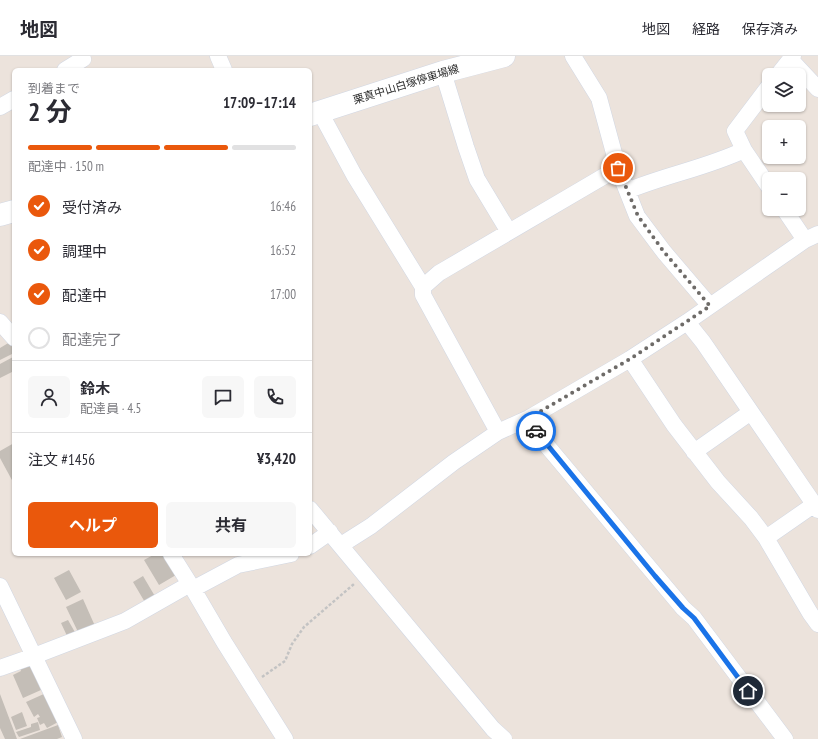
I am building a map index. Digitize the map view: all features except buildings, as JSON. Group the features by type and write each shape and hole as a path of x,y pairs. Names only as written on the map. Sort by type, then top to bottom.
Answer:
{"main road":[{"name":"栗真中山白塚停車場線","path":"315,113 443,72 504,56"},
{"path":"0,215 12,212"}],"street":[{"path":"69,68 83,60 82,56"},
{"path":"218,56 223,68"},
{"path":"573,56 599,98 618,168 638,216 664,252 710,306"},
{"path":"784,68 792,58 818,89"},
{"path":"443,72 477,179 509,232"},
{"path":"762,95 735,131 744,150 762,177"},
{"path":"0,107 12,100"},
{"path":"315,113 423,287 423,295 498,432"},
{"path":"627,191 646,182 726,158 744,150"},
{"path":"423,287 439,273 618,168"},
{"path":"341,545 377,521 454,462 498,432 529,418 630,359 812,237 791,216"},
{"path":"0,322 12,336"},
{"path":"687,322 703,342 817,507"},
{"path":"630,359 694,452 722,487 751,518 766,538 818,624"},
{"path":"694,452 751,412"},
{"path":"529,418 538,435 683,608 694,618 785,739"},
{"path":"766,538 812,506 817,507"},
{"path":"312,511 365,574 493,736"},
{"path":"312,545 330,532"},
{"path":"172,556 285,739"},
{"path":"0,668 125,621 191,586 238,565 281,556"},
{"path":"0,586 74,739"}],"path":[{"path":"251,685 285,661 292,644 304,627 365,574"}],"way so far":[{"path":"536,431 529,418 630,359 710,306 664,252 638,216 618,168"}],"route":[{"path":"536,431 655,576 683,608 694,618 748,691"}]}
